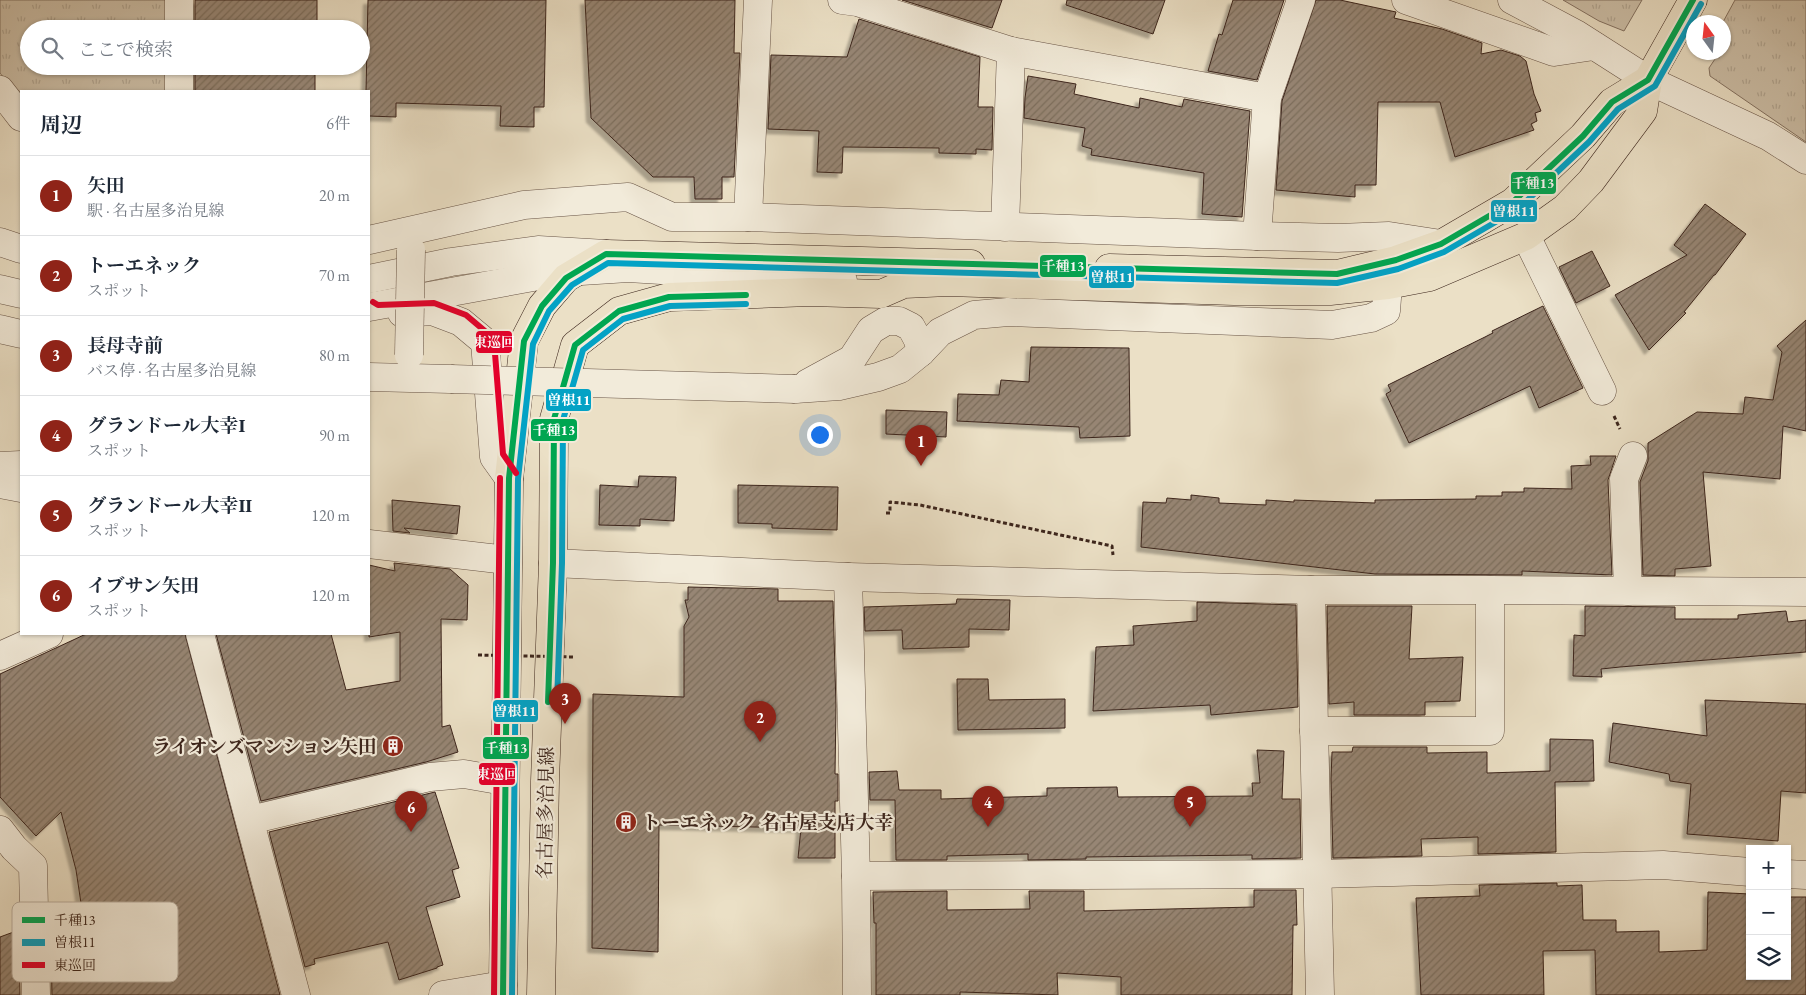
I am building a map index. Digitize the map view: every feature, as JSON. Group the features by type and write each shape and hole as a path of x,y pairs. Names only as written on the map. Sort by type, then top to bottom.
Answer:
{"main road":[{"name":"名古屋多治見線","path":"541,995 545,781 553,563 554,419 575,345 619,311 669,298 810,292 881,294 904,284 948,282 1234,291 1330,291 1388,285 1430,277 1526,236 1565,208 1591,181 1642,111 1648,80 1693,0"},
{"name":"名古屋多治見線","path":"606,254 1337,274 1396,260 1441,244 1513,202 1583,136 1612,102 1648,80"},
{"path":"503,990 509,478 524,341 542,306 566,278 581,271 606,254"}],"street":[{"path":"179,0 179,20"},
{"path":"748,217 758,0"},
{"path":"842,0 857,2 1011,51 1268,98"},
{"path":"1257,236 1268,98 1301,0"},
{"path":"1406,0 1554,52 1594,46"},
{"path":"1512,0 1576,34 1648,80 1768,136 1806,160"},
{"path":"1005,227 1011,51"},
{"path":"178,90 179,75"},
{"path":"0,90 20,116"},
{"path":"370,240 411,240 524,205 628,198 672,217 748,217 1257,236 1338,238 1389,236 1441,244"},
{"path":"1526,236 1602,391"},
{"path":"409,366 411,240"},
{"path":"0,242 20,249"},
{"path":"370,279 451,262 538,250 606,254"},
{"path":"370,308 544,275 628,268 904,284"},
{"path":"370,377 409,366 451,379 795,389 839,386 878,377 900,369 921,352 940,332 974,315 1008,312 1332,324 1371,318 1386,311 1388,285"},
{"path":"0,289 20,294"},
{"path":"0,307 20,311"},
{"path":"370,309 376,314 432,311 461,322 485,342 494,457 509,478"},
{"path":"795,389 827,374 852,358 871,330 886,321 899,321 911,327 918,340 921,352"},
{"path":"0,329 20,334"},
{"path":"1628,591 1624,479 1633,456"},
{"path":"0,466 20,465"},
{"path":"0,484 20,488"},
{"path":"370,544 507,560"},
{"path":"553,563 848,577 1311,590 1806,592"},
{"path":"848,577 856,876 857,995"},
{"path":"1311,590 1320,995"},
{"path":"1314,731 1490,731 1490,590"},
{"path":"0,656 47,635"},
{"path":"200,635 296,995"},
{"path":"250,820 430,776 464,774 504,781"},
{"path":"0,830 14,848 33,866 34,902"},
{"path":"856,876 1318,874 1664,865 1746,872"},
{"path":"1791,874 1806,875"},
{"path":"36,982 36,995"},
{"path":"443,995 503,990"}],"path":[{"path":"886,513 890,512 890,502 920,505 1112,546 1117,584"},
{"path":"478,655 573,657"}],"green space":[{"path":"0,0 171,0 171,20 20,20 20,75 171,75 171,90 20,90 20,99 0,73"},
{"path":"1563,0 1642,0 1624,31 1599,21"},
{"path":"1735,0 1806,0 1806,142 1710,76 1709,68 1714,60 1731,60 1731,15 1727,15"}],"building":[{"path":"195,0 317,0 317,20 195,20"},
{"path":"368,0 546,0 544,107 534,107 534,127 500,126 501,106 396,103 396,117 370,116 370,90 366,90 366,75 370,75 370,20 368,20"},
{"path":"585,0 735,0 734,53 740,53 734,177 722,177 722,199 695,199 694,177 653,177 591,118"},
{"path":"902,0 1002,0 992,28"},
{"path":"1067,0 1165,0 1153,34 1066,5"},
{"path":"1233,0 1284,0 1257,80 1208,71 1219,34 1222,35"},
{"path":"1316,0 1340,0 1396,12 1394,18 1442,29 1482,43 1481,54 1501,50 1520,56 1526,61 1534,94 1541,111 1535,113 1537,121 1531,124 1534,130 1455,157 1440,102 1378,102 1376,185 1355,185 1355,197 1276,190 1282,101"},
{"path":"859,19 980,57 978,107 993,107 992,150 976,149 976,154 939,153 939,148 843,147 842,173 817,172 819,131 768,129 771,55 847,57"},
{"path":"195,75 315,75 315,90 195,90"},
{"path":"1028,76 1076,84 1074,94 1139,108 1140,98 1182,107 1184,99 1250,111 1242,217 1202,214 1204,173 1091,155 1092,149 1082,146 1085,128 1024,118"},
{"path":"1705,204 1746,234 1684,312 1686,313 1649,350 1615,295 1687,255 1674,245"},
{"path":"1592,251 1610,286 1576,303 1559,267"},
{"path":"1543,306 1583,388 1539,408 1530,386 1409,443 1386,394 1391,391 1388,385"},
{"path":"1806,320 1806,431 1783,426 1780,479 1703,472 1711,566 1675,569 1675,576 1643,575 1640,482 1648,461 1648,443 1697,412 1743,414 1745,397 1773,400 1782,352 1777,346"},
{"path":"1031,347 1129,348 1130,436 1080,438 1079,427 957,421 958,394 999,395 1001,380 1029,382"},
{"path":"886,410 947,412 946,437 886,434"},
{"path":"1590,456 1616,456 1608,480 1612,575 1522,571 1522,575 1375,574 1141,547 1143,502 1166,503 1167,498 1191,500 1191,495 1219,498 1219,503 1266,505 1266,500 1375,503 1375,500 1476,499 1476,496 1502,496 1502,492 1524,492 1524,488 1572,489 1571,466 1591,465"},
{"path":"639,476 676,477 674,521 640,519 640,526 599,525 600,485 638,487"},
{"path":"738,485 838,487 837,530 772,528 772,524 738,523"},
{"path":"392,500 460,506 457,534 404,528 410,533 393,531"},
{"path":"394,563 450,569 468,585 467,620 441,619 442,727 450,725 458,752 426,762 261,801 216,635 331,635 346,690 400,681 400,632 369,637 370,565 395,571"},
{"path":"688,587 778,589 778,601 833,601 836,706 835,774 838,774 838,801 835,801 835,858 798,858 801,828 659,825 658,952 592,948 593,694 684,697 684,626 689,617 685,600 688,600"},
{"path":"957,599 1010,600 1009,630 969,629 969,647 903,649 902,630 865,631 864,607 956,604"},
{"path":"1197,602 1296,605 1298,707 1211,715 1210,705 1093,711 1096,647 1134,645 1133,626 1197,621"},
{"path":"1327,606 1412,606 1409,659 1463,657 1460,701 1425,702 1425,715 1354,715 1354,702 1329,704"},
{"path":"1585,606 1675,607 1675,619 1738,619 1738,615 1786,611 1788,622 1806,620 1806,652 1620,667 1601,669 1602,677 1573,676 1574,635 1585,636"},
{"path":"84,635 185,635 280,995 52,995 52,982 178,982 178,902 81,902 76,870 61,812 36,836 0,797 0,674"},
{"path":"957,679 988,679 989,700 1065,699 1065,728 958,730"},
{"path":"1705,700 1806,704 1806,793 1781,791 1778,841 1687,834 1691,784 1670,781 1669,774 1609,762 1613,723 1707,736"},
{"path":"1550,739 1593,740 1594,781 1555,782 1556,852 1478,854 1478,837 1421,839 1422,856 1333,858 1332,752 1352,752 1353,747 1427,747 1427,753 1487,752 1487,773 1550,771"},
{"path":"1257,750 1284,751 1282,799 1300,799 1301,858 1252,859 1252,855 1086,857 1086,859 1028,860 1028,854 947,856 947,860 896,860 895,800 870,800 869,772 897,771 899,790 941,790 941,799 1047,796 1047,788 1117,787 1118,797 1253,796 1252,783 1260,783"},
{"path":"435,792 459,868 452,870 460,897 426,907 443,965 399,980 388,942 314,959 315,964 305,967 269,832"},
{"path":"1557,883 1557,886 1582,885 1583,920 1616,920 1616,932 1659,931 1659,952 1707,950 1708,892 1746,894 1746,980 1791,980 1791,897 1806,897 1806,995 1596,995 1595,950 1543,951 1544,995 1421,995 1416,898 1480,896 1479,885"},
{"path":"1254,890 1296,890 1297,925 1293,925 1292,995 1121,995 1121,977 1057,973 1058,995 960,992 960,995 876,995 876,923 874,923 873,892 947,891 947,910 1030,909 1029,891 1084,891 1084,911 1254,907"},
{"path":"12,933 12,982 20,982 20,995 0,995 0,937"}],"transit line":[{"name":"千種13","path":"503,995 509,478 524,341 542,306 566,278 606,254 1337,274 1396,260 1441,244 1513,202 1583,136 1612,102 1648,80 1693,0"},
{"name":"曽根11","path":"512,995 518,479 533,344 549,311 572,285 608,263 1337,283 1398,269 1444,252 1518,209 1589,142 1618,109 1655,86 1701,4"},
{"name":"千種13","path":"548,702 553,563 554,419 575,345 619,311 669,297 746,295"},
{"name":"東巡回","path":"373,302 378,305 434,303 466,315 492,337 494,341 503,454 516,473"},
{"name":"曽根11","path":"557,702 562,563 563,420 583,350 623,319 670,306 746,304"},
{"name":"東巡回","path":"494,995 500,478"}],"place":[{"name":"矢田","path":"921,466"},
{"name":"長母寺前","path":"565,724"},
{"name":"トーエネック","path":"760,742"},
{"name":"ライオンズマンション矢田","path":"393,746"},
{"name":"トーエネック 名古屋支店大幸","path":"626,822"},
{"name":"グランドール大幸Ⅰ","path":"988,827"},
{"name":"グランドール大幸Ⅱ","path":"1190,827"},
{"name":"イブサン矢田","path":"411,832"}]}
